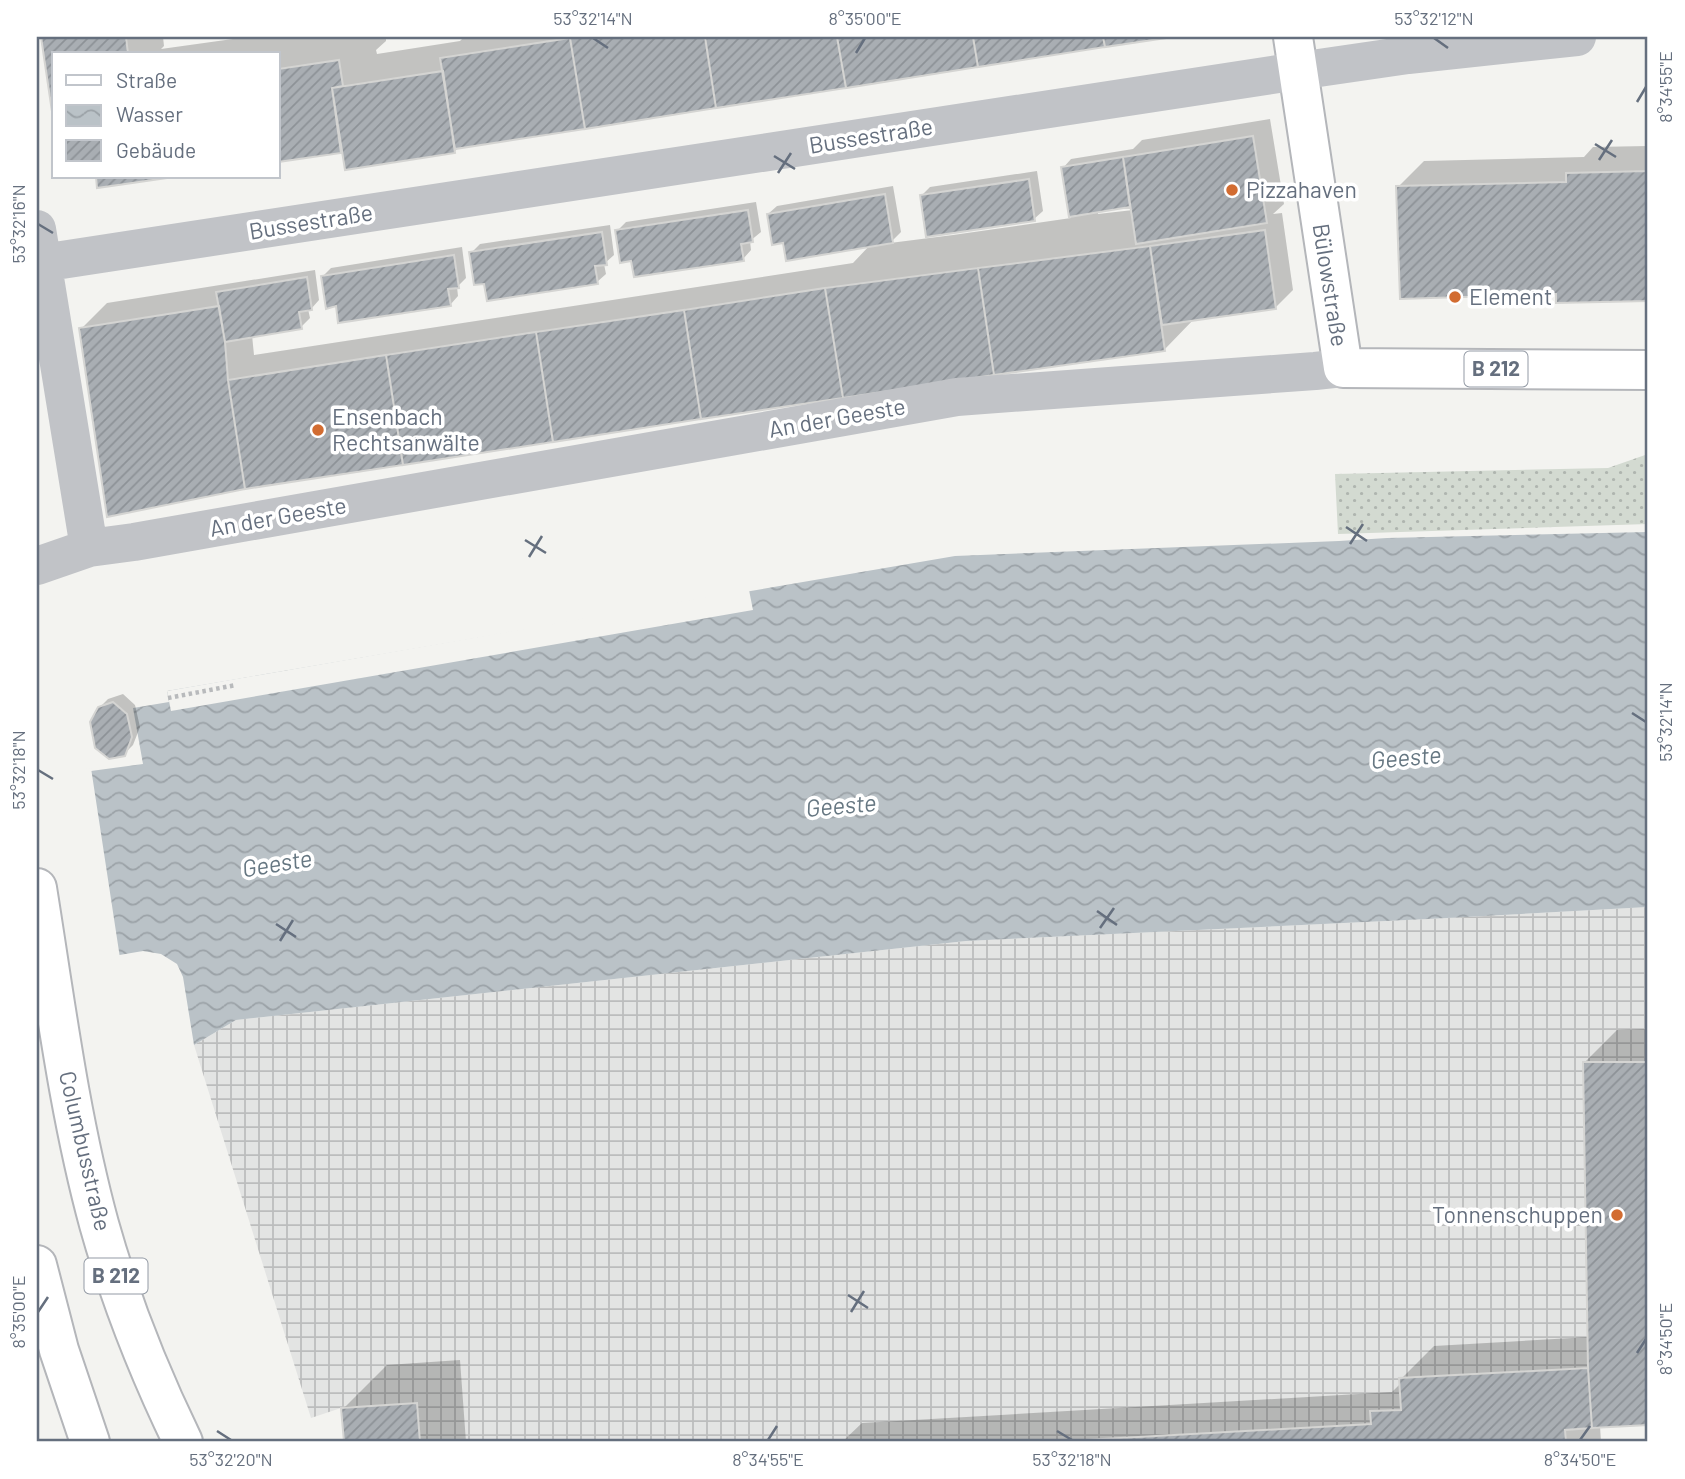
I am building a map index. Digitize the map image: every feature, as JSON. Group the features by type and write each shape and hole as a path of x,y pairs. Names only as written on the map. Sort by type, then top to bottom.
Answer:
{"main road":[{"name":"Bülowstraße","path":"1295,54 1343,368"},
{"name":"An der Geeste","path":"1343,368 1648,370"},
{"name":"Columbusstraße","path":"37,888 71,1102 99,1223 131,1325 183,1442"},
{"path":"37,1265 59,1350 90,1442"}],"street":[{"name":"Bussestraße","path":"39,246 1295,54 1408,55 1577,37"},
{"path":"39,246 89,548"},
{"name":"An der Geeste","path":"37,566 89,548 957,397 1343,368"}],"path":[{"path":"169,698 236,685"}],"shaded area":[{"path":"1648,454 1648,524 1338,534 1335,474 1608,468"},
{"path":"1648,907 1648,1062 1583,1062 1588,1368 1400,1378 1401,1410 1371,1411 1371,1424 1049,1442 420,1442 416,1403 341,1408 311,1418 194,1045 236,1020 966,941"}],"water":[{"name":"Geeste","path":"1648,532 1648,907 966,941 236,1020 194,1045 183,977 177,964 161,954 143,951 37,969 91,771 143,764 133,708 169,702 167,691 955,556 1387,538"}],"pier":[{"path":"749,590 753,610 171,711 167,691"},
{"path":"91,768 120,958 37,973 37,779"}],"building":[{"path":"41,37 126,37 128,52 52,52 52,111"},
{"path":"705,37 716,108 585,129 570,38"},
{"path":"705,37 837,37 846,88 716,108"},
{"path":"837,37 973,37 978,67 846,88"},
{"path":"973,37 1103,37 1105,47 978,67"},
{"path":"1103,37 1173,37 1105,47"},
{"path":"570,38 585,129 455,149 440,58"},
{"path":"339,60 343,86 332,88 341,153 280,162 280,69"},
{"path":"443,71 455,153 345,170 332,88"},
{"path":"1253,136 1267,223 1136,244 1123,157"},
{"path":"1123,157 1130,207 1069,217 1061,167"},
{"path":"1648,171 1648,301 1556,303 1556,294 1400,299 1396,186 1566,182 1566,173"},
{"path":"96,178 167,178 97,188"},
{"path":"1029,179 1035,221 926,237 920,195"},
{"path":"885,194 893,243 786,261 783,243 772,245 767,214"},
{"path":"748,210 753,242 741,244 744,261 634,277 631,261 620,263 615,230"},
{"path":"1265,230 1276,309 1162,325 1150,246"},
{"path":"602,232 607,265 595,266 598,284 487,301 484,284 474,285 469,252"},
{"path":"1150,246 1165,351 994,375 978,268"},
{"path":"454,255 459,288 448,289 451,306 338,323 336,306 326,309 321,276"},
{"path":"978,268 994,375 843,398 825,288"},
{"path":"307,277 312,310 299,312 302,329 225,342 216,292"},
{"path":"825,288 843,398 701,419 684,310"},
{"path":"219,306 245,489 107,517 79,328"},
{"path":"684,310 701,419 553,442 536,332"},
{"path":"536,332 553,442 403,465 386,355"},
{"path":"386,355 403,465 245,489 228,380"},
{"path":"113,702 127,714 132,737 125,756 109,759 95,748 90,722 98,707"},
{"name":"Tonnenschuppen","path":"1583,1062 1648,1062 1648,1425 1592,1428 1588,1368"},
{"path":"1588,1368 1592,1428 1565,1430 1566,1442 1049,1442 1371,1424 1370,1411 1401,1410 1399,1378"},
{"path":"417,1403 420,1442 344,1442 341,1408"}],"place":[{"name":"Pizzahaven","path":"1232,190"},
{"name":"Element","path":"1455,297"},
{"name":"Ensenbach Rechtsanwälte","path":"318,430"},
{"name":"Tonnenschuppen","path":"1617,1215"}]}
